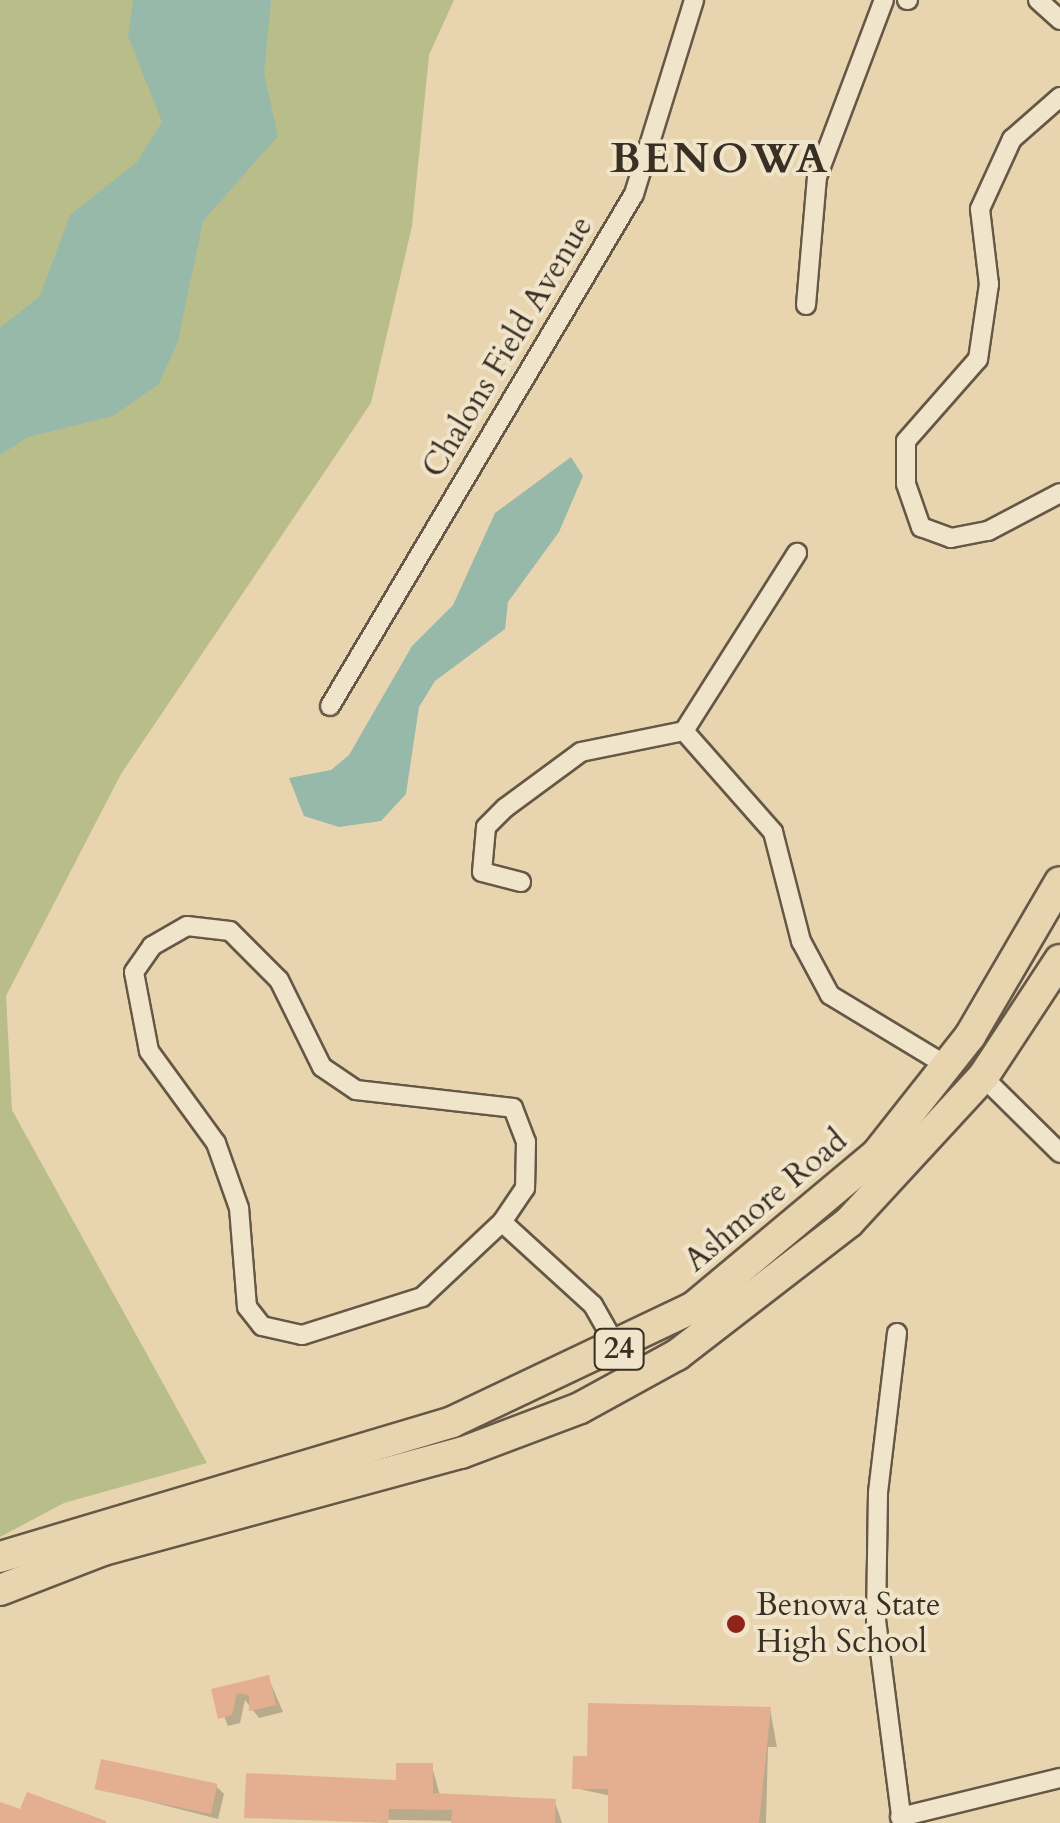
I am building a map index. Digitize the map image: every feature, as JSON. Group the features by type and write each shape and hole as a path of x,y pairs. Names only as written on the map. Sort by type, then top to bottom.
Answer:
{"main road":[{"name":"Ashmore Road","path":"0,1557 452,1422 618,1350 738,1278 812,1217 949,1067 1060,882"},
{"name":"Ashmore Road","path":"0,1590 103,1550 461,1453 580,1408 770,1291 850,1222 983,1076 1060,960"}],"street":[{"name":"Chalons Field Avenue","path":"330,706 634,194 694,0"},
{"path":"806,305 817,177 884,0"},
{"path":"1038,0 1060,20"},
{"path":"1060,97 1012,139 992,174 980,209 988,327 959,387 924,410 906,442 906,484 921,527 951,538 988,530 1060,492"},
{"path":"521,882 482,872 486,827 505,808 581,752 684,731 797,553"},
{"path":"684,731 773,832 801,941 830,995 949,1067"},
{"path":"187,926 230,930 279,980 322,1067 356,1090 513,1108 526,1142 525,1188 502,1222 422,1296 302,1335 262,1326 247,1307 239,1208 216,1143 149,1051 134,972 152,946 187,926"},
{"path":"983,1076 1060,1153"},
{"path":"502,1222 593,1305 618,1350"},
{"path":"897,1334 878,1493 876,1620 901,1820 1060,1778"}],"green space":[{"path":"0,0 454,0 429,55 412,226 371,403 121,774 6,996 12,1110 207,1463 64,1503 0,1537"}],"shaded area":[{"path":"133,0 271,0 264,73 278,136 203,221 178,341 159,384 113,416 28,437 0,455 0,328 40,296 70,215 137,162 162,122 128,36"},
{"path":"571,457 583,476 559,532 508,602 505,629 435,681 419,707 406,794 381,821 339,827 304,816 289,778 331,770 349,755 412,646 453,605 495,513"}],"building":[{"path":"269,1675 276,1705 249,1711 249,1695 237,1693 232,1715 218,1719 211,1689"},
{"path":"588,1703 771,1707 759,1823 608,1823 608,1789 572,1789 573,1756 587,1756"},
{"path":"101,1759 217,1784 211,1814 95,1789"},
{"path":"396,1763 433,1763 433,1793 556,1799 555,1823 451,1823 452,1810 389,1809 388,1823 244,1818 246,1773 396,1780"},
{"path":"27,1792 106,1823 0,1823 0,1802 20,1809"}],"place":[{"name":"Benowa State High School","path":"736,1624"}],"district":[{"name":"BENOWA","path":"720,159"}]}
